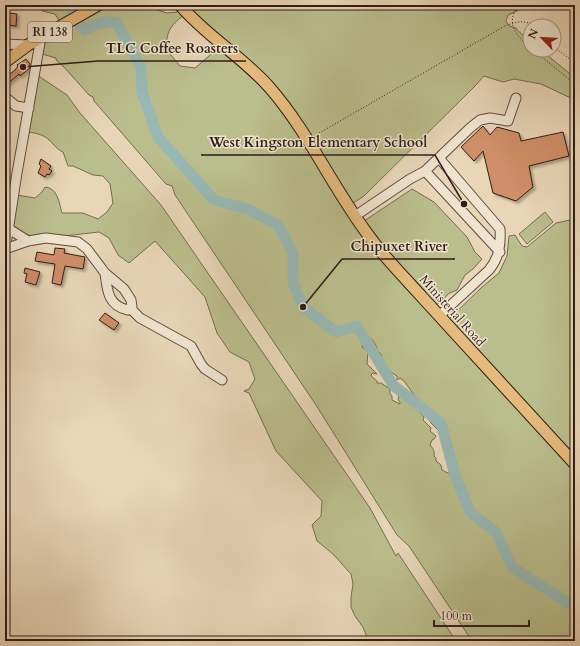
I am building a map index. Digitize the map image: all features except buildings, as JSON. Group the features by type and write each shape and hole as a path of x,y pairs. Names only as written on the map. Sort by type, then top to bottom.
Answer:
{"main road":[{"name":"RI 138","path":"5,62 28,44 98,5"},
{"name":"Ministerial Road","path":"180,5 198,25 239,58 269,87 307,140 372,240 439,316 575,464"}],"street":[{"path":"5,250 41,37"},
{"path":"5,44 28,44"},
{"path":"5,97 16,106 29,108"},
{"path":"355,216 410,179 425,171 480,120 490,118 508,121 516,98"},
{"path":"439,158 500,230 501,243 500,252 494,265 439,316"},
{"path":"425,171 500,252"},
{"path":"9,229 28,241"},
{"path":"5,250 28,241 46,238 78,242 87,249 105,273 128,294 131,300 132,307 130,308"},
{"path":"105,273 108,293 114,303 121,309 128,310 130,308"},
{"path":"130,308 140,318 191,346 205,369 222,380"}],"path":[{"path":"518,5 514,12 512,26 522,41"},
{"path":"307,140 503,27 512,23 522,22"},
{"path":"562,52 575,63"},
{"path":"543,58 575,84"}],"green space":[{"path":"40,5 143,5 167,13 177,12 179,5 521,5 517,11 508,15 506,21 509,26 516,28 522,34 522,58 551,58 575,78 575,100 541,84 514,79 503,82 484,76 364,196 349,206 361,223 412,189 434,202 467,237 475,252 482,259 465,275 457,290 448,294 432,308 446,322 482,287 499,273 507,256 509,236 515,235 522,246 527,247 556,223 575,219 575,641 472,641 409,546 397,535 316,405 175,195 172,186 166,184 94,101 93,97 89,95 56,60 56,58 42,54 45,40 63,27 55,14 42,11","holes":["186,13 217,46 209,56 195,68 180,66 166,49 167,36 171,28","365,333 381,354 386,367 397,376 397,380 400,378 404,381 422,406 431,423 440,432 444,447 458,476 456,480 450,476 450,474 442,470 441,465 436,461 434,450 430,445 436,436 430,431 431,428 423,420 424,417 410,403 410,401 399,395 398,400 400,404 392,400 390,389 381,383 377,383 377,381 371,376 372,373 377,374 367,364 368,351 362,347 365,340 362,336"]},
{"path":"37,75 67,95 80,113 161,205 370,508 396,556 398,553 456,641 373,641 366,635 351,607 353,584 351,574 333,554 317,541 312,525 321,516 322,501 276,451 249,393 244,391 249,389 255,379 249,362 230,352 217,333 205,297 155,241 129,263 118,255 109,238 99,232 64,236 33,236 10,231 17,195 35,198 45,187 53,190 55,193 62,213 83,213 98,219 107,212 113,203 110,184 103,176 93,175 73,166 68,166 63,152 47,138 38,134 27,132"},
{"path":"545,212 553,222 527,244 519,234"}],"waterway":[{"path":"69,5 73,13"},
{"path":"78,22 85,30 102,22 116,22 141,67 142,92 158,137 214,200 248,209 278,225 293,253 293,282 303,307 336,332 357,326 393,385 441,423 455,475 470,512 496,532 512,567 568,603 575,605"}],"place":[{"name":"TLC Coffee Roasters","path":"23,67"},
{"name":"West Kingston Elementary School","path":"464,204"},
{"name":"Chipuxet River","path":"303,307"}]}
